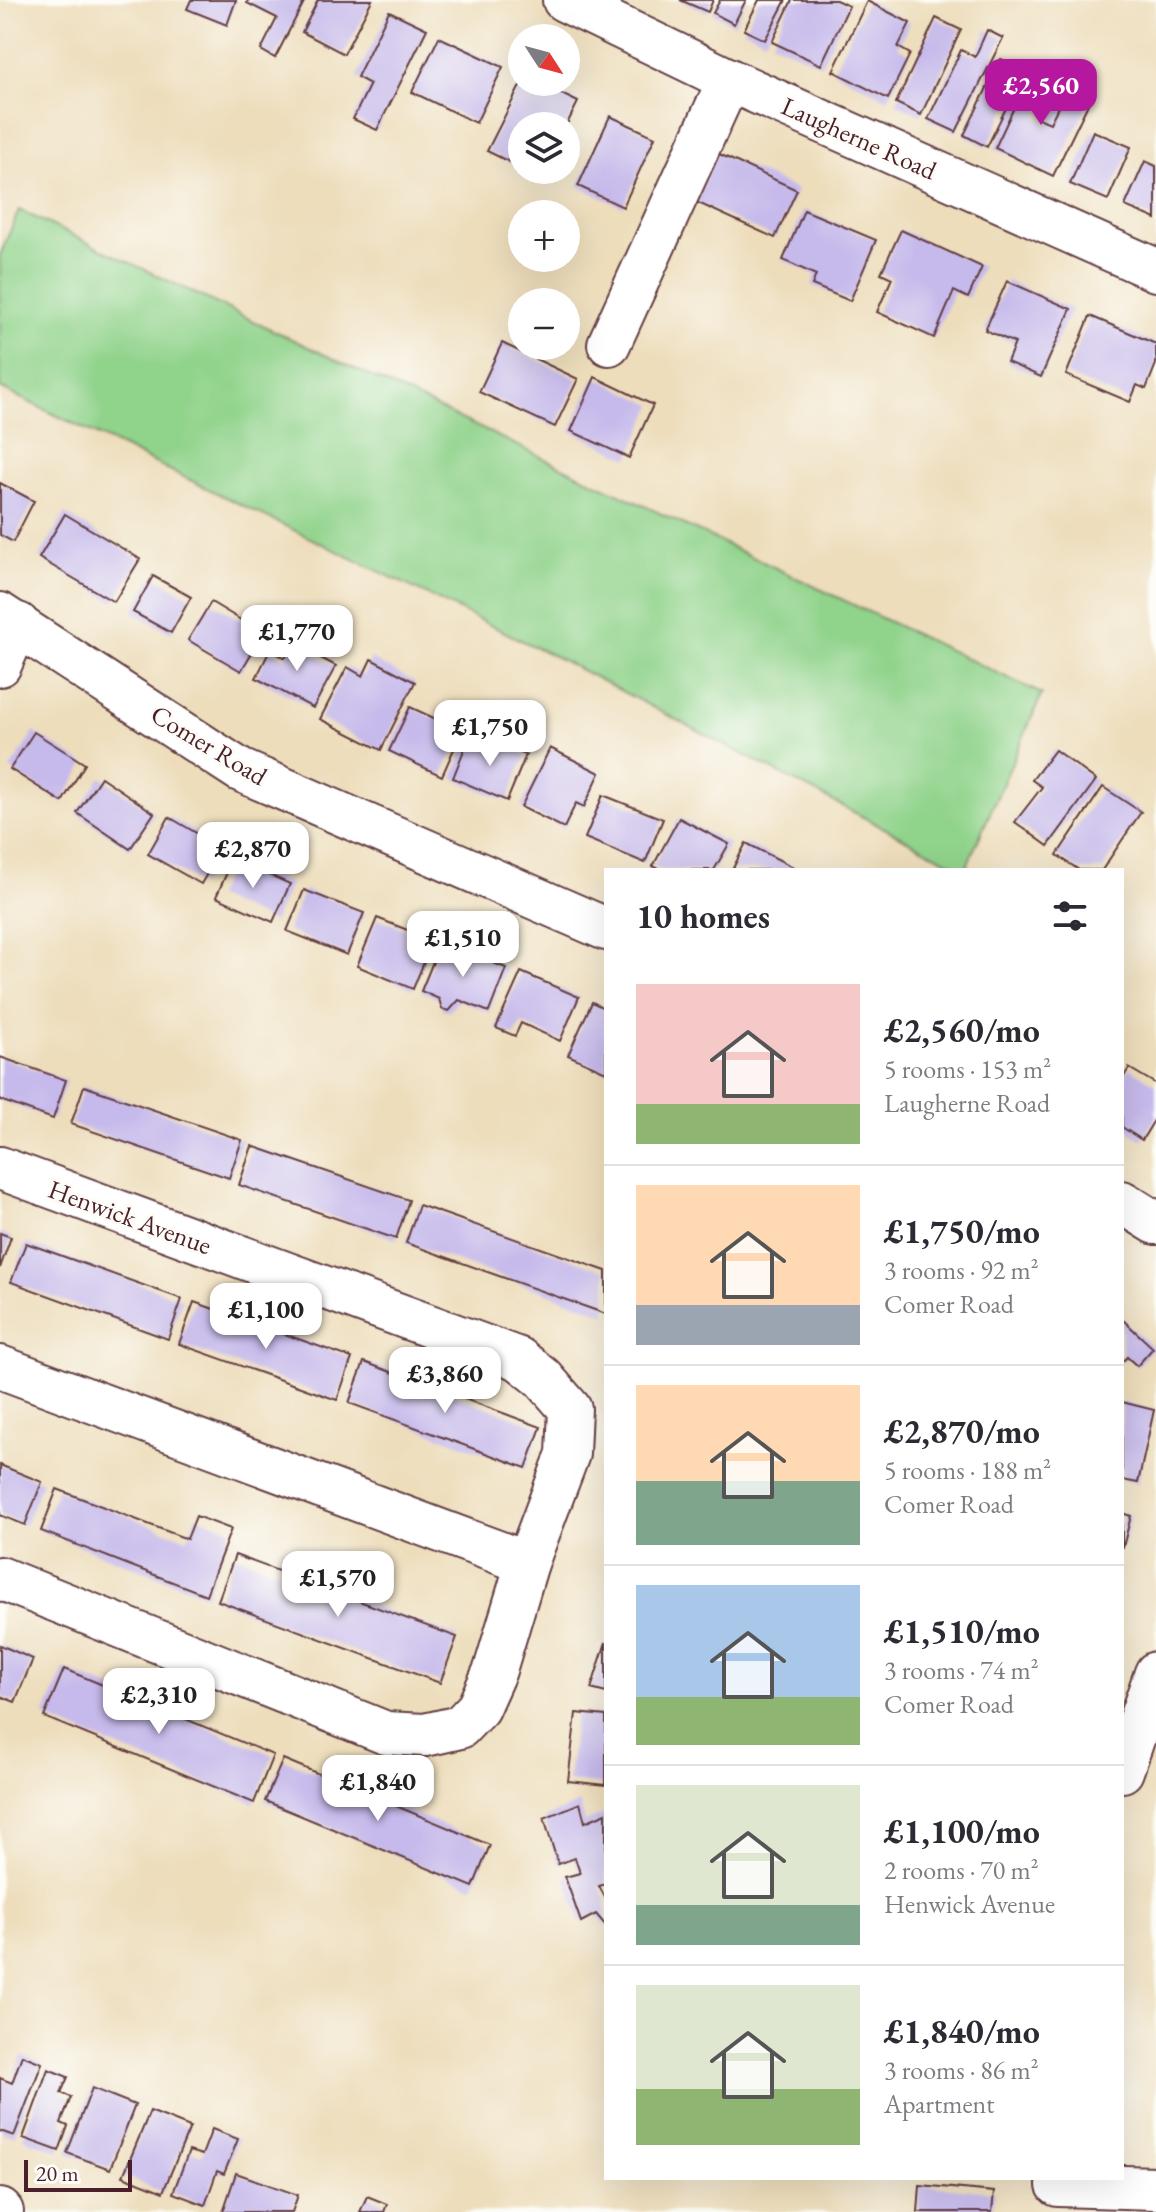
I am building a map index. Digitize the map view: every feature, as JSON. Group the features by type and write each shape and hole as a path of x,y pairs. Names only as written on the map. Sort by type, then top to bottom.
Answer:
{"street":[{"name":"Laugherne Road","path":"564,0 729,80 1156,270"},
{"path":"609,344 729,80"},
{"path":"0,665 9,619"},
{"name":"Comer Road","path":"9,619 240,770 604,928"},
{"name":"Henwick Avenue","path":"0,1168 519,1359 543,1378 570,1409 568,1454 527,1563"},
{"path":"1124,1203 1156,1223"},
{"path":"0,1367 527,1563 495,1670 478,1708 460,1727 425,1735 386,1733 0,1578"},
{"path":"1124,1765 1156,1673"},
{"path":"1058,2192 1156,2188"}],"green space":[{"path":"19,210 1042,694 966,868 558,658 0,388 0,255"}],"building":[{"path":"191,0 236,0 227,25 187,9"},
{"path":"248,0 305,0 275,58 261,50 277,18 247,3"},
{"path":"318,0 372,0 344,54 302,32"},
{"path":"680,0 713,0 708,12"},
{"path":"720,0 746,0 734,24 713,13"},
{"path":"759,0 786,0 765,40 744,30"},
{"path":"792,0 836,0 849,6 821,65 772,42"},
{"path":"867,1 910,23 898,47 910,54 888,99 833,71"},
{"path":"389,11 427,29 377,130 353,119 370,84 357,77"},
{"path":"936,18 961,30 921,115 896,103"},
{"path":"987,30 1003,38 956,132 928,119 961,50 975,57"},
{"path":"439,37 503,67 476,123 412,92"},
{"path":"1001,59 1018,68 1003,99 1009,102 987,147 964,135"},
{"path":"1031,71 1053,82 1036,117 1050,123 1066,91 1089,102 1053,176 995,148"},
{"path":"515,96 566,96 578,102 573,112 508,112 508,161 487,151"},
{"path":"610,116 655,137 623,207 578,186"},
{"path":"1093,131 1131,147 1108,200 1070,184"},
{"path":"717,153 797,190 775,238 696,202"},
{"path":"1145,161 1156,166 1156,219 1125,206"},
{"path":"804,210 876,240 850,301 812,285 816,275 783,260"},
{"path":"901,230 982,267 968,298 954,291 934,338 877,312 892,278 881,273"},
{"path":"1007,281 1071,309 1041,377 1007,362 1015,343 985,330"},
{"path":"1090,316 1156,344 1156,364 1146,389 1137,385 1130,402 1066,375"},
{"path":"502,343 508,346 508,360 538,360 578,379 555,427 479,392"},
{"path":"595,377 653,405 629,458 571,431"},
{"path":"0,483 34,501 13,542 0,535"},
{"path":"65,514 140,559 114,602 39,558"},
{"path":"153,576 191,597 171,633 133,612"},
{"path":"211,602 241,620 248,609 270,622 241,671 188,640"},
{"path":"300,642 309,645 315,655 336,666 313,708 256,678 270,650 285,658 292,645"},
{"path":"371,659 415,682 381,750 320,719 347,667 363,676"},
{"path":"410,707 462,731 442,776 389,751"},
{"path":"34,732 85,764 62,802 10,769"},
{"path":"481,737 526,755 507,801 453,778 466,745 476,749"},
{"path":"550,748 600,773 584,807 576,803 564,828 521,807"},
{"path":"1055,750 1096,780 1048,846 1015,822 1042,787 1032,780"},
{"path":"101,777 154,813 130,849 77,813"},
{"path":"1103,787 1141,812 1103,868 1076,868 1057,855"},
{"path":"603,795 663,819 645,863 585,838"},
{"path":"169,817 222,848 201,884 148,854"},
{"path":"679,818 729,844 715,868 653,866"},
{"path":"746,843 795,868 733,868"},
{"path":"233,859 290,884 273,922 216,897"},
{"path":"304,890 364,913 347,955 287,931"},
{"path":"377,918 433,940 413,989 357,966"},
{"path":"441,942 506,968 489,1012 459,1000 449,1011 442,1009 439,999 421,991"},
{"path":"521,972 579,997 560,1041 521,1023 515,1036 496,1028"},
{"path":"592,1002 604,1008 604,1071 568,1055"},
{"path":"0,1057 66,1080 53,1119 0,1100"},
{"path":"1129,1068 1156,1084 1156,1117 1142,1140 1124,1128 1124,1077"},
{"path":"84,1086 242,1140 229,1178 71,1124"},
{"path":"252,1146 409,1200 396,1239 239,1185"},
{"path":"419,1205 604,1270 604,1313 406,1243"},
{"path":"0,1233 11,1237 0,1268"},
{"path":"26,1243 182,1299 168,1339 11,1282"},
{"path":"194,1302 352,1358 337,1400 179,1344"},
{"path":"1124,1321 1153,1348 1137,1366 1127,1357 1124,1360"},
{"path":"364,1362 541,1427 526,1468 349,1403"},
{"path":"1124,1402 1154,1410 1138,1483 1124,1480"},
{"path":"0,1465 42,1482 25,1525 0,1515"},
{"path":"57,1489 187,1539 196,1516 231,1529 206,1595 41,1531"},
{"path":"1124,1514 1131,1516 1124,1543"},
{"path":"235,1555 457,1637 440,1683 218,1601"},
{"path":"0,1645 33,1659 15,1702 0,1696"},
{"path":"604,1648 604,1692 591,1689"},
{"path":"64,1669 273,1755 254,1803 44,1717"},
{"path":"576,1713 604,1716 604,1785 568,1781"},
{"path":"283,1759 490,1845 473,1887 265,1801"},
{"path":"580,1803 585,1822 604,1814 604,1885 599,1886 604,1895 604,1924 596,1914 581,1922 565,1877 580,1873 575,1858 558,1864 544,1818"},
{"path":"22,2055 42,2063 14,2136 0,2131 0,2078 12,2083"},
{"path":"48,2069 68,2077 61,2093 71,2097 61,2123 68,2126 59,2151 23,2138"},
{"path":"92,2088 135,2105 110,2169 67,2153"},
{"path":"150,2111 190,2127 163,2192 123,2176"},
{"path":"212,2129 238,2139 224,2174 217,2171 205,2205 173,2193 189,2151 202,2155"},
{"path":"236,2173 298,2195 292,2212 223,2212"},
{"path":"920,2185 994,2192 992,2212 918,2212"},
{"path":"367,2196 387,2204 384,2212 360,2212"}]}
